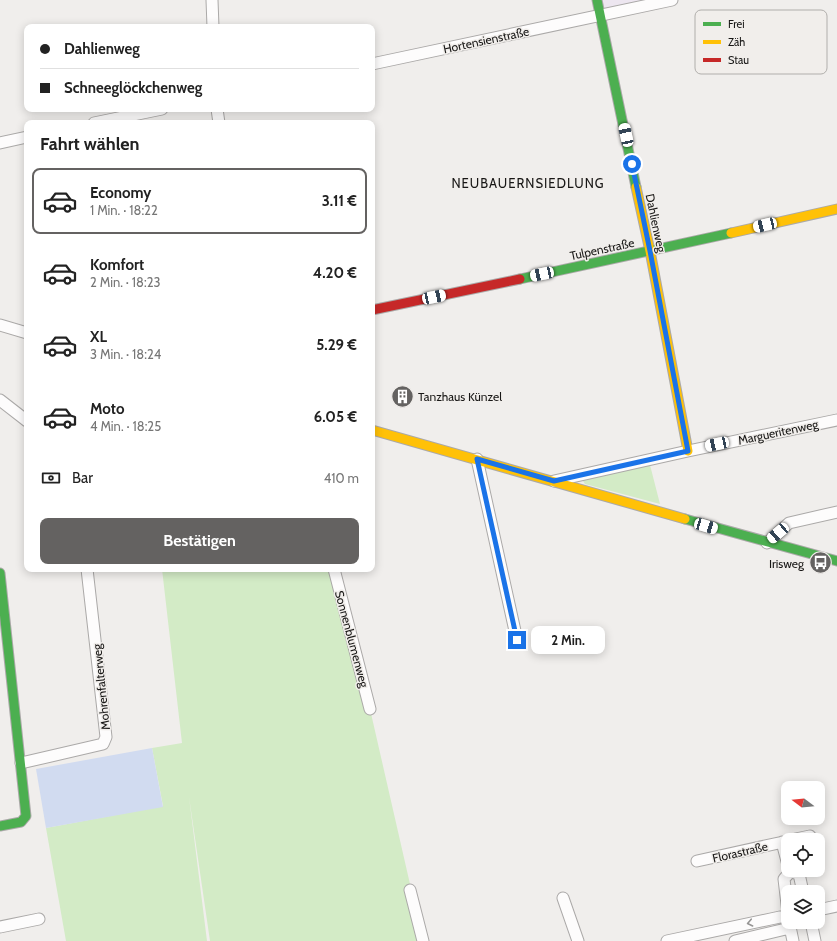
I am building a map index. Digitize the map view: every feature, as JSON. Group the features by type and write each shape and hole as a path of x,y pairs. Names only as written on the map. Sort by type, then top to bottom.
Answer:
{"street":[{"path":"212,0 213,24"},
{"name":"Dahlienweg","path":"597,0 650,251 688,451"},
{"name":"Hortensienstraße","path":"375,63 672,0"},
{"path":"109,120 147,112"},
{"path":"0,143 24,138"},
{"name":"Tulpenstraße","path":"375,309 650,251 837,209"},
{"path":"0,327 24,332"},
{"path":"0,400 24,419"},
{"name":"Margueritenweg","path":"554,481 837,420"},
{"path":"375,431 837,561"},
{"path":"477,459 517,640"},
{"path":"767,542 789,523 837,512"},
{"name":"Mohrenfalterweg","path":"21,763 103,744 106,737 87,572"},
{"name":"Sonnenblumenweg","path":"335,572 370,709"},
{"path":"0,573 26,816 21,822 0,826"},
{"name":"Florastraße","path":"697,861 781,842"},
{"path":"410,890 423,941"},
{"path":"563,898 578,941"},
{"path":"825,909 837,906"},
{"path":"667,941 781,916"},
{"path":"0,927 39,919"},
{"path":"735,941 781,928"},
{"path":"791,929 793,941"},
{"path":"813,929 816,941"}],"shaded area":[{"path":"601,0 655,0 603,11"}],"green space":[{"path":"650,465 660,504 585,484 583,481 583,480"},
{"path":"162,572 335,572 370,709 423,941 210,941 189,797 207,941 66,941 46,828 163,806 152,748 182,743"}],"water":[{"path":"152,748 163,807 46,828 36,769"}],"traffic: fast":[{"path":"597,0 636,187"},
{"path":"520,279 731,233"},
{"path":"685,519 837,561"},
{"path":"0,573 26,816 21,822 0,826"}],"traffic: slow":[{"path":"636,187 650,251 688,451"},
{"path":"731,233 837,209"},
{"path":"375,431 685,519"}],"traffic: jam":[{"path":"375,309 520,279"}],"place":[{"name":"Tanzhaus Künzel","path":"403,396"},
{"name":"Irisweg","path":"820,563"}],"district":[{"name":"NEUBAUERNSIEDLUNG","path":"528,183"}],"route":[{"path":"517,640 477,459 554,481 688,451 632,164"}]}
